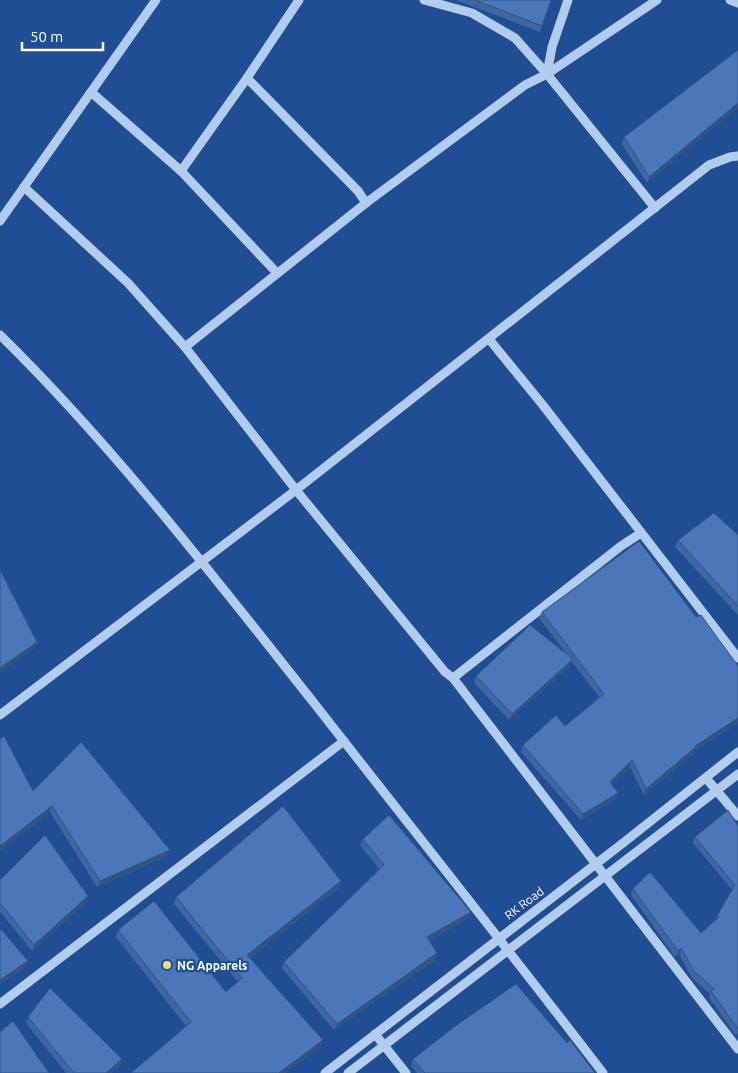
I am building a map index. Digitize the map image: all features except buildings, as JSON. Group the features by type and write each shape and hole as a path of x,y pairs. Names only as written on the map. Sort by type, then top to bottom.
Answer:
{"street":[{"path":"0,221 156,0"},
{"path":"181,171 247,78 299,0"},
{"path":"424,0 472,13 515,38 547,74 655,208"},
{"path":"547,74 552,47 568,0"},
{"path":"730,0 738,3"},
{"path":"185,347 366,203 525,85 547,74 654,1"},
{"path":"247,78 358,191 366,203"},
{"path":"91,92 181,171 277,273"},
{"path":"0,715 296,490 709,165 738,156"},
{"path":"24,187 128,283 185,347 296,490 444,672 452,678 738,1049"},
{"path":"0,335 53,388 202,561 509,950 603,1073"},
{"path":"489,339 542,404 738,658"},
{"path":"452,678 621,546 641,533"},
{"path":"0,1004 344,741"},
{"name":"RK Road","path":"325,1073 738,752"},
{"path":"348,1073 738,774"},
{"path":"706,778 738,816"},
{"path":"375,1034 406,1073"}],"place":[{"name":"NG Apparels","path":"167,965"}]}
